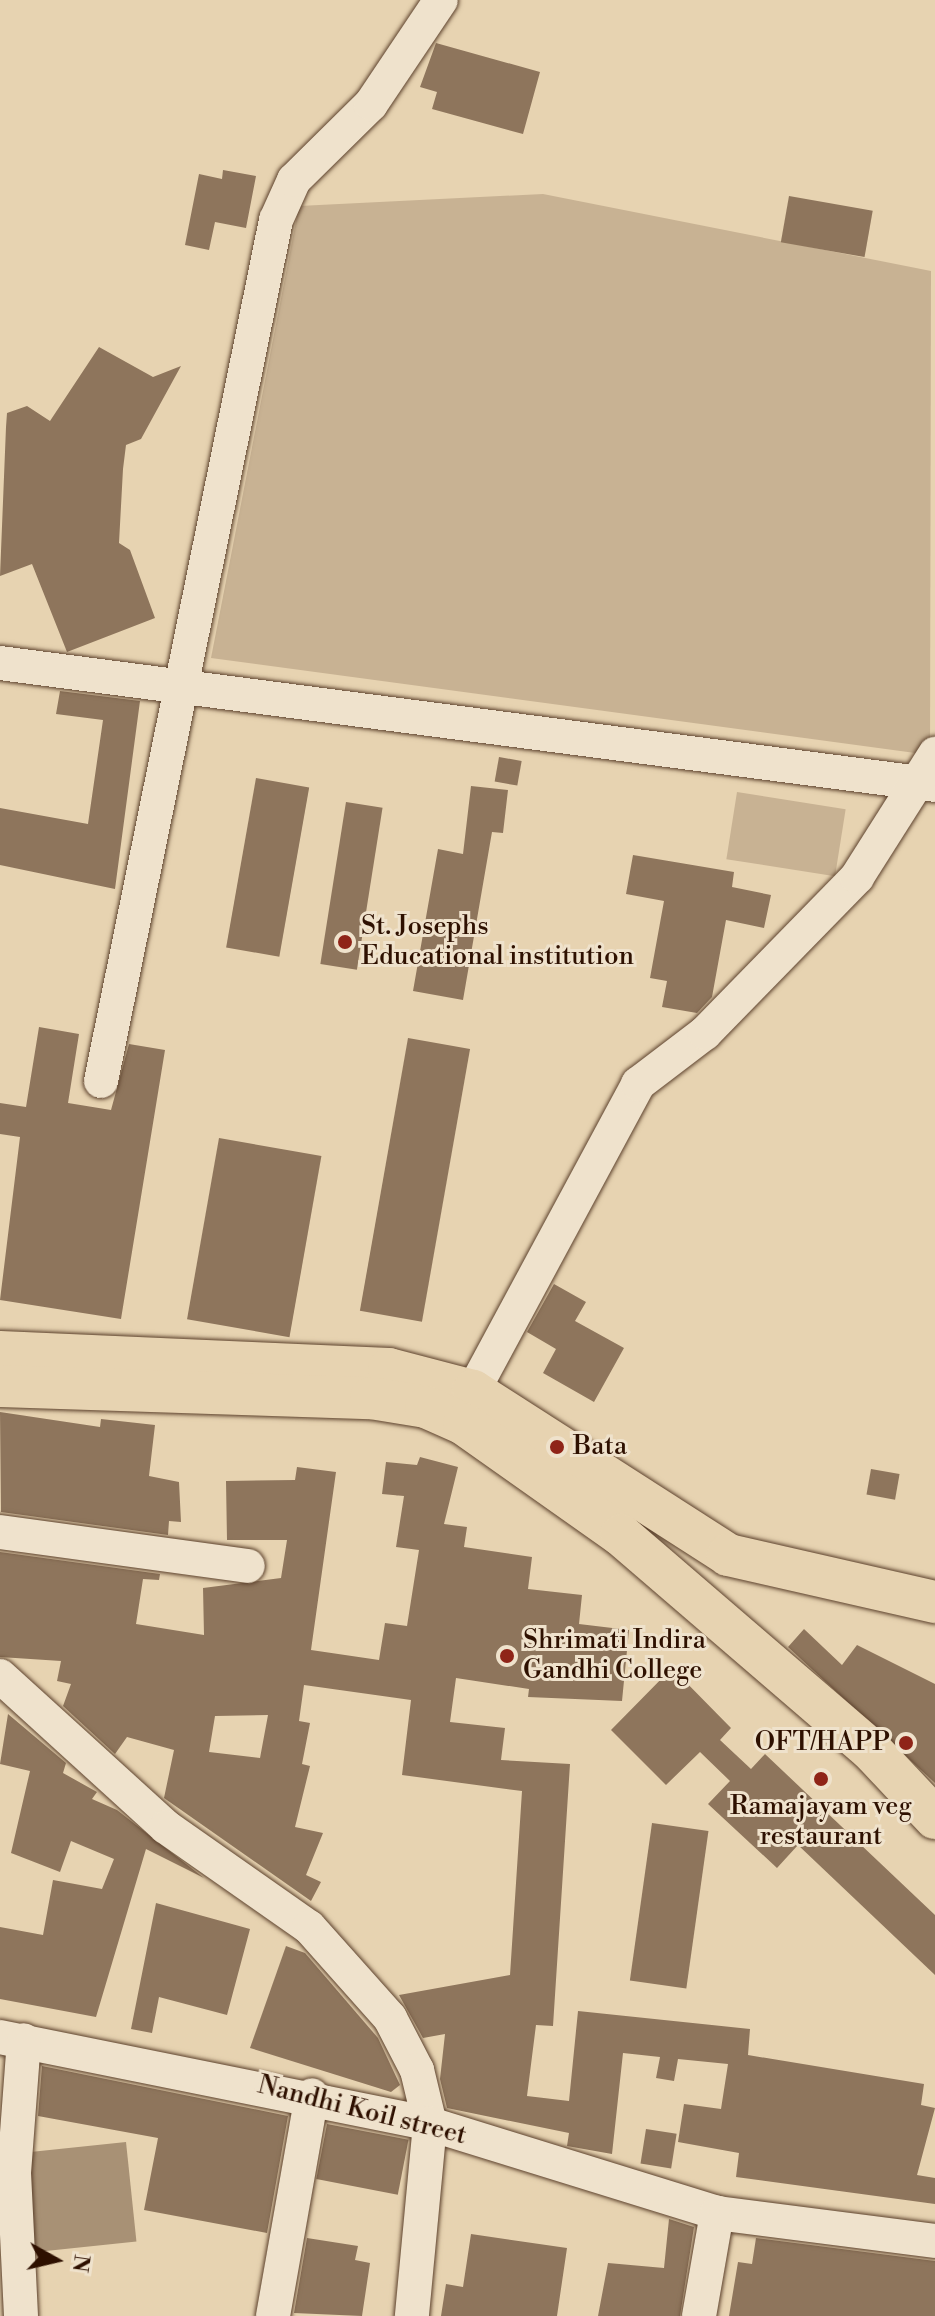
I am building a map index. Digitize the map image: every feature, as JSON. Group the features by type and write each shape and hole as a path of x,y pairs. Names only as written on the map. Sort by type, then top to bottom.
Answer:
{"main road":[{"path":"0,1352 389,1369 473,1391 651,1499 728,1555 935,1602"},
{"path":"0,1386 371,1398 426,1407 495,1445 621,1535 870,1749 935,1818"},
{"path":"621,1535 651,1499"}],"street":[{"path":"101,1081 183,687 258,291 283,199 371,104 441,0"},
{"path":"0,663 931,774 857,877 705,1033 638,1084 473,1391"},
{"path":"0,1532 248,1566"},
{"path":"0,1676 166,1827 309,1927 359,1979 407,2049 430,2124 412,2316"},
{"path":"12,2038 21,2316"},
{"name":"Nandhi Koil street","path":"12,2038 312,2095 430,2124 717,2213 935,2241"},
{"path":"273,2316 312,2095"},
{"path":"699,2316 717,2213"}],"shaded area":[{"path":"543,194 931,271 930,755 211,658 299,206"},
{"path":"737,792 846,809 835,876 726,859"},
{"path":"126,2142 136,2241 29,2253 19,2153"}],"building":[{"path":"436,43 540,72 523,134 432,109 437,92 420,87"},
{"path":"223,170 256,176 246,228 215,222 209,250 185,245 199,174 222,179"},
{"path":"789,196 873,211 865,257 781,242"},
{"path":"99,347 153,377 181,366 141,439 126,445 123,469 119,543 130,550 155,618 67,652 32,564 0,576 7,413 27,406 50,421"},
{"path":"60,691 140,701 115,889 0,865 0,808 88,824 103,720 56,714"},
{"path":"499,757 522,761 517,786 495,782"},
{"path":"256,778 309,787 279,957 226,947"},
{"path":"471,786 508,790 503,833 492,832 463,1000 413,991 438,849 463,854"},
{"path":"346,802 383,808 357,970 320,964"},
{"path":"633,855 734,872 732,887 771,895 764,928 726,920 712,997 697,1013 662,1007 667,981 650,978 664,901 626,894"},
{"path":"39,1027 79,1034 68,1103 111,1110 129,1044 165,1050 121,1319 0,1300 20,1137 0,1134 0,1103 26,1107"},
{"path":"408,1038 470,1049 422,1322 360,1311"},
{"path":"219,1138 321,1156 289,1337 187,1319"},
{"path":"554,1284 586,1302 575,1321 624,1348 594,1402 543,1373 556,1349 527,1332"},
{"path":"0,1412 100,1427 101,1419 155,1425 149,1476 179,1482 181,1522 169,1521 168,1535 1,1512"},
{"path":"420,1457 458,1467 444,1524 467,1527 464,1547 532,1557 528,1589 582,1595 579,1624 629,1630 622,1701 528,1697 529,1689 456,1678 450,1722 505,1728 501,1760 570,1764 553,2026 536,2025 527,2096 569,2101 578,2011 750,2029 748,2055 924,2084 921,2105 935,2108 917,2175 935,2178 935,2204 736,2177 739,2153 678,2142 684,2104 721,2109 728,2064 678,2059 674,2081 656,2078 660,2057 623,2053 612,2154 567,2146 569,2133 447,2108 440,2079 445,2034 423,2038 399,1995 510,1975 522,1791 402,1775 411,1700 304,1685 299,1721 310,1723 302,1764 310,1766 295,1827 323,1833 306,1875 321,1882 311,1901 164,1798 174,1750 127,1737 115,1754 63,1706 71,1684 57,1681 61,1661 0,1657 0,1552 160,1574 159,1580 143,1579 136,1624 204,1635 203,1588 281,1578 287,1540 227,1540 226,1481 295,1480 297,1467 336,1472 311,1650 379,1660 385,1623 407,1626 419,1550 396,1547 404,1496 382,1494 386,1462 417,1465","holes":["268,1715 260,1758 209,1752 215,1716"]},
{"path":"871,1469 900,1474 895,1500 866,1495"},
{"name":"OFT/HAPP","path":"804,1629 842,1665 857,1645 935,1684 935,1783 788,1647"},
{"path":"672,1668 731,1728 720,1740 751,1769 765,1754 935,1915 935,1975 798,1845 777,1868 708,1804 730,1781 700,1752 666,1785 611,1730"},
{"path":"8,1714 66,1763 63,1773 97,1792 92,1799 117,1810 204,1878 146,1849 96,2017 0,1999 0,1927 43,1935 53,1880 102,1889 114,1859 71,1841 60,1872 11,1853 30,1771 0,1764"},
{"path":"652,1823 708,1831 686,1988 630,1980"},
{"path":"156,1903 250,1929 227,2015 159,1997 152,2033 131,2029"},
{"path":"286,1946 305,1953 378,2038 400,2085 391,2092 250,2048"},
{"path":"42,2066 288,2116 267,2233 144,2210 158,2138 38,2116"},
{"path":"327,2124 408,2140 398,2195 316,2179"},
{"path":"646,2129 677,2134 671,2168 641,2164"},
{"path":"669,2219 694,2227 680,2316 598,2316 608,2263 664,2268"},
{"path":"471,2234 567,2248 557,2316 441,2316 446,2284 463,2287"},
{"path":"307,2238 358,2246 355,2260 370,2263 362,2316 294,2313"},
{"path":"756,2238 935,2261 935,2316 729,2316 738,2262 752,2264"}],"place":[{"name":"St. Josephs Educational institution","path":"345,942"},
{"name":"Bata","path":"557,1447"},
{"name":"Shrimati Indira Gandhi College","path":"507,1656"},
{"name":"OFT/HAPP","path":"906,1743"},
{"name":"Ramajayam veg restaurant","path":"821,1779"}]}
